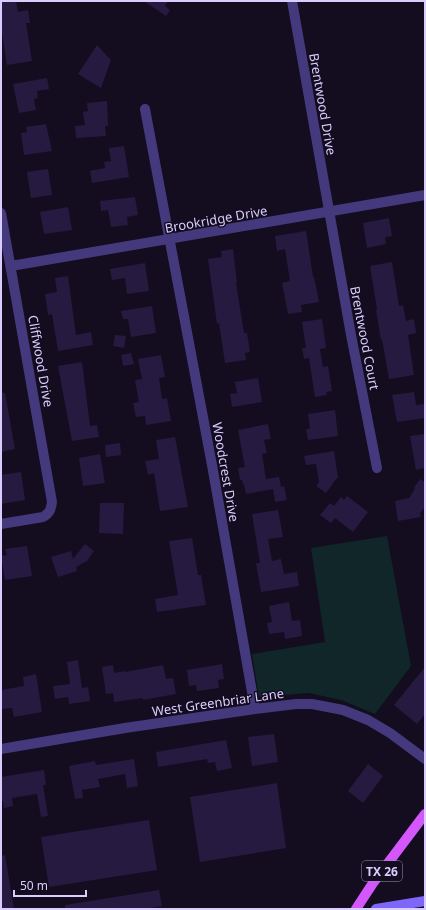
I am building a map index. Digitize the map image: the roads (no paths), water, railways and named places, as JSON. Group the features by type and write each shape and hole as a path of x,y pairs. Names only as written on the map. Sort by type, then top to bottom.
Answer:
{"main road":[{"name":"TX 26","path":"356,909 373,883 425,814"},
{"path":"376,909 425,902"}],"street":[{"name":"Brentwood Drive","path":"292,1 329,212"},
{"name":"Woodcrest Drive","path":"145,109 212,465 255,709"},
{"name":"Brookridge Drive","path":"11,266 425,195"},
{"name":"Brentwood Court","path":"329,212 377,468"},
{"name":"Cliffwood Drive","path":"1,213 52,502 51,510 43,517 1,524"},
{"name":"West Greenbriar Lane","path":"1,749 126,728 255,709 296,704 312,704 344,710 368,720 390,733 425,759"}]}
